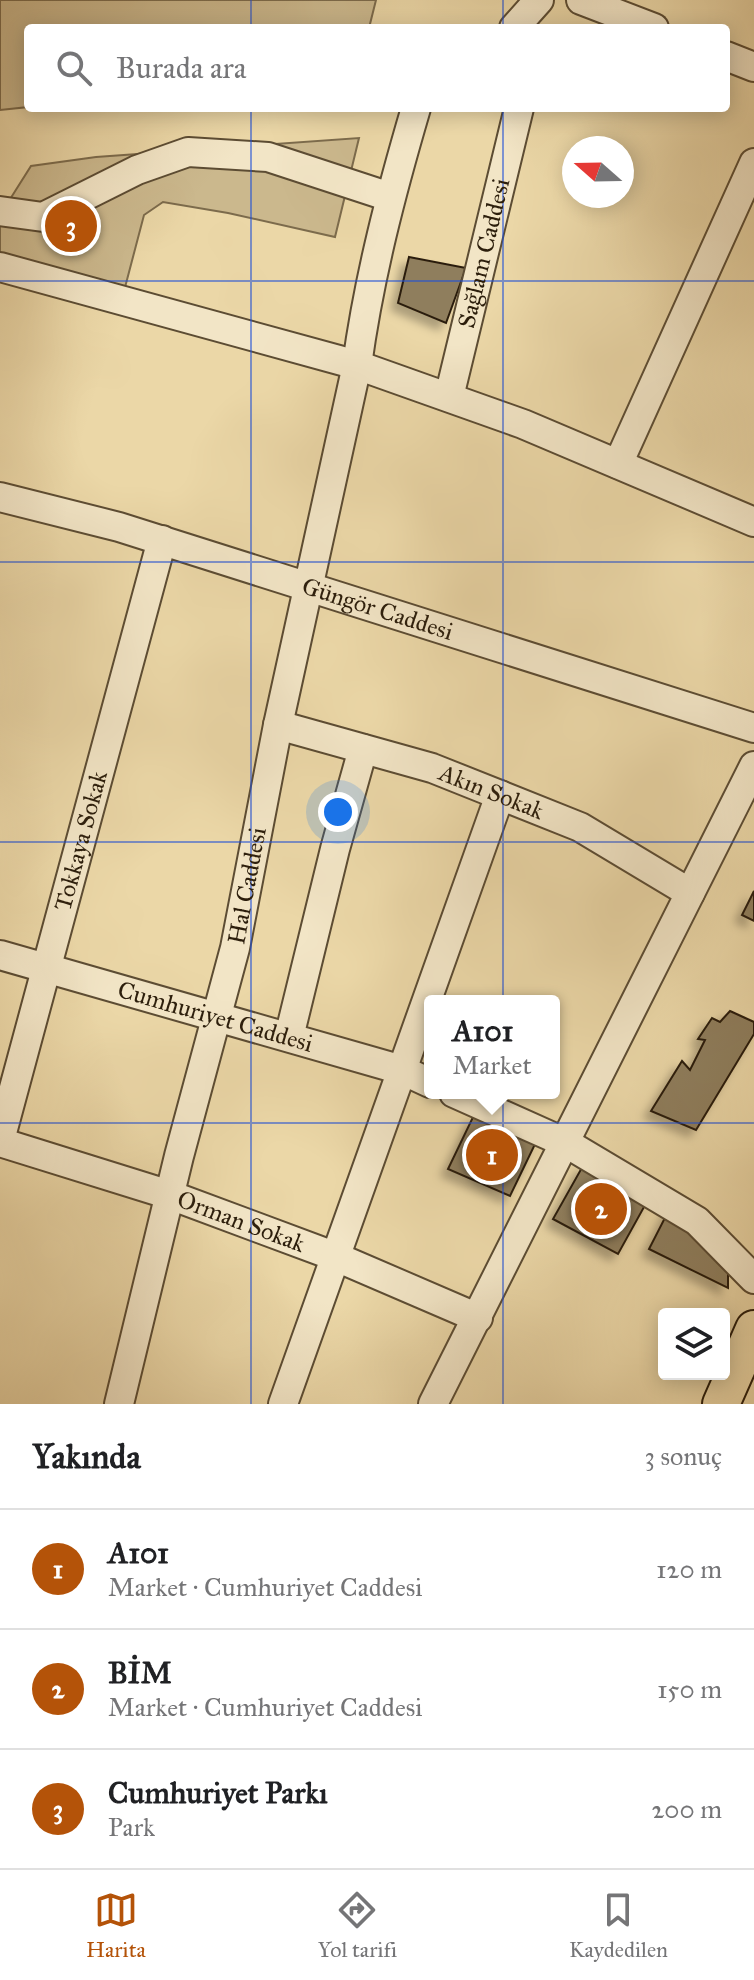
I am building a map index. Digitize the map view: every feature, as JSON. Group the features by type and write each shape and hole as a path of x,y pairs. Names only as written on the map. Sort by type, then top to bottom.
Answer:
{"main road":[{"path":"721,1404 754,1329"}],"street":[{"path":"518,24 542,0"},
{"path":"539,24 542,0"},
{"path":"581,0 644,24"},
{"path":"730,58 754,67"},
{"name":"Hal Caddesi","path":"119,1404 235,948 278,725 357,365 366,305 390,197 415,112"},
{"name":"Sağlam Caddesi","path":"449,397 518,112"},
{"path":"0,211 43,217 137,170 188,152 268,157 390,197"},
{"path":"618,464 754,163"},
{"path":"0,267 357,365 523,424 754,522"},
{"name":"Güngör Caddesi","path":"0,497 162,540 754,728"},
{"name":"Tokkaya Sokak","path":"0,1141 162,540"},
{"name":"Akın Sokak","path":"278,725 432,768 580,827 690,893"},
{"path":"289,1037 363,749"},
{"path":"433,1404 754,766"},
{"path":"429,995 500,795"},
{"name":"Cumhuriyet Caddesi","path":"0,955 402,1070 424,1080"},
{"path":"283,1404 424,1008"},
{"path":"467,1099 566,1143 697,1221 754,1279"},
{"name":"Orman Sokak","path":"0,1141 170,1195 334,1256 478,1318"}],"shaded area":[{"path":"0,0 376,0 370,24 24,24 24,107 0,110"},
{"path":"359,138 335,237 163,202 144,215 123,295 0,256 0,215 31,166 96,157"}],"building":[{"path":"409,257 466,268 446,323 398,303"},
{"path":"754,891 754,921 742,915"},
{"path":"730,1011 754,1022 754,1034 696,1130 651,1111 682,1061 690,1070 705,1040 698,1039 712,1018 720,1022"},
{"path":"474,1115 537,1140 510,1196 448,1169"},
{"path":"584,1164 649,1198 618,1254 553,1219"},
{"path":"671,1206 728,1270 728,1288 649,1249"}],"place":[{"name":"Cumhuriyet Parkı","path":"71,226"},
{"name":"A101","path":"492,1155"},
{"name":"BİM","path":"601,1209"}]}
